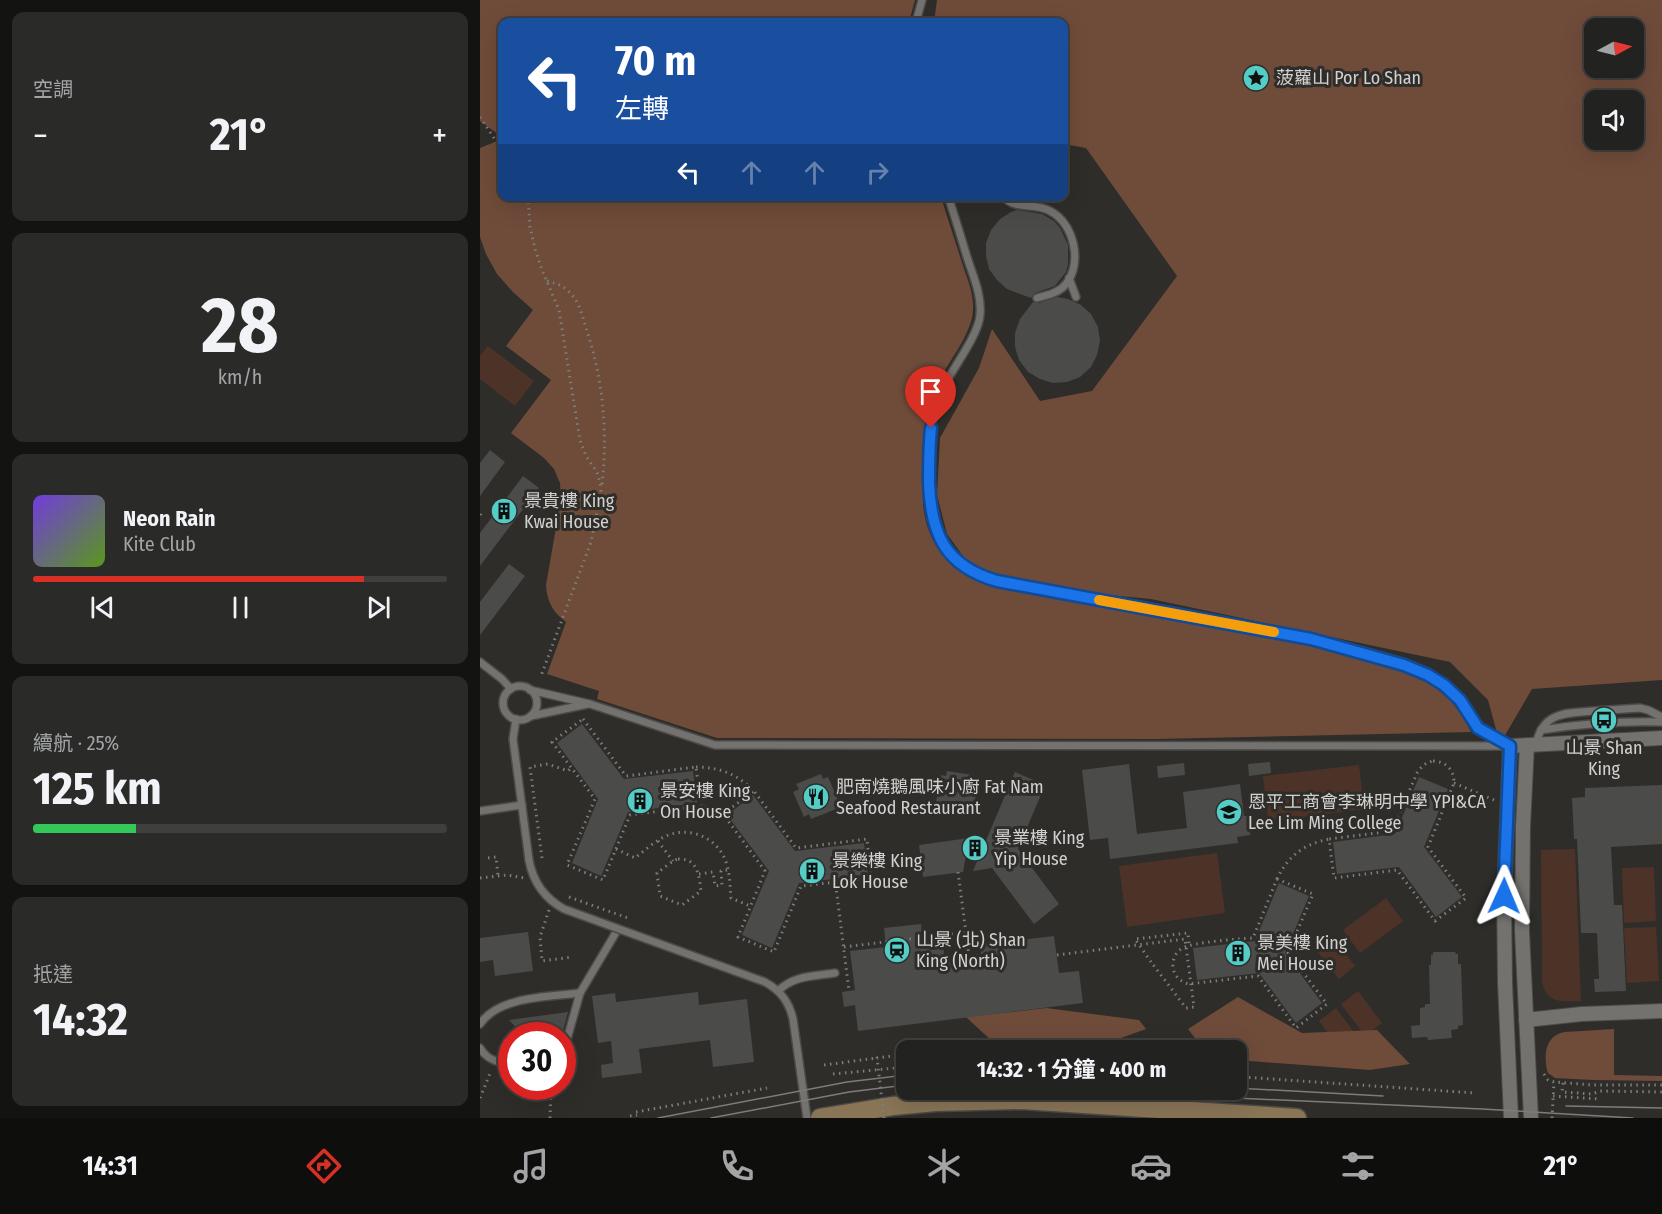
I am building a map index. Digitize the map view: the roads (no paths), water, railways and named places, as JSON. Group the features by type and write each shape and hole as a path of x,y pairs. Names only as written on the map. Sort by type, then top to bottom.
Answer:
{"main road":[{"path":"820,1118 893,1106 936,1102 1022,1100 1298,1118"}],"street":[{"path":"1511,1118 1504,896 1510,746 1662,738"},
{"path":"1531,745 1522,879 1523,983 1531,1118"},
{"path":"1526,1020 1582,1014 1662,1011"}],"lane":[{"path":"917,18 922,0"},
{"path":"950,201 977,288 980,308 980,319 976,328 939,396 931,428 929,453 931,514 938,536 954,559 972,572 997,581 1311,639 1404,665 1444,685 1460,700 1478,728 1510,746"},
{"path":"1007,201 1016,205 1050,210 1068,228 1074,241 1075,258 1065,285 1060,290 1037,298"},
{"path":"1069,278 1076,297"},
{"path":"480,662 511,689"},
{"path":"530,690 537,700 534,712 530,716 524,720 516,719 507,713 504,698 511,689 524,687 590,704 716,745 1510,746"},
{"path":"530,716 590,704"},
{"path":"1531,745 1551,718 1565,712 1640,708 1655,712 1662,717"},
{"path":"516,719 513,740 529,860 540,889 555,904 564,909 765,982 778,991 791,1011 807,1118"},
{"path":"1541,730 1565,726 1662,722"},
{"path":"480,811 522,805"},
{"path":"572,1022 580,993 618,929"},
{"path":"778,991 796,979 836,973"},
{"path":"480,1024 484,1017 511,1002 580,993"},
{"path":"480,1048 488,1058 498,1062"}],"tram line":[{"path":"658,1118 847,1082 896,1076"},
{"path":"711,1118 849,1092 896,1086"},
{"path":"1247,1089 1383,1096"},
{"path":"1247,1099 1633,1118"},
{"path":"1566,1106 1662,1108"}],"place":[{"name":"菠蘿山 Por Lo Shan","path":"1256,78"},
{"name":"景貴樓 King Kwai House","path":"504,511"},
{"name":"山景 Shan King","path":"1604,720"},
{"name":"肥南燒鵝風味小廚 Fat Nam Seafood Restaurant","path":"816,797"},
{"name":"景安樓 King On House","path":"640,801"},
{"name":"恩平工商會李琳明中學 YPI&CA Lee Lim Ming College","path":"1229,812"},
{"name":"景業樓 King Yip House","path":"975,848"},
{"name":"景樂樓 King Lok House","path":"812,871"},
{"name":"山景 (北) Shan King (North)","path":"897,950"},
{"name":"景美樓 King Mei House","path":"1238,953"}]}
